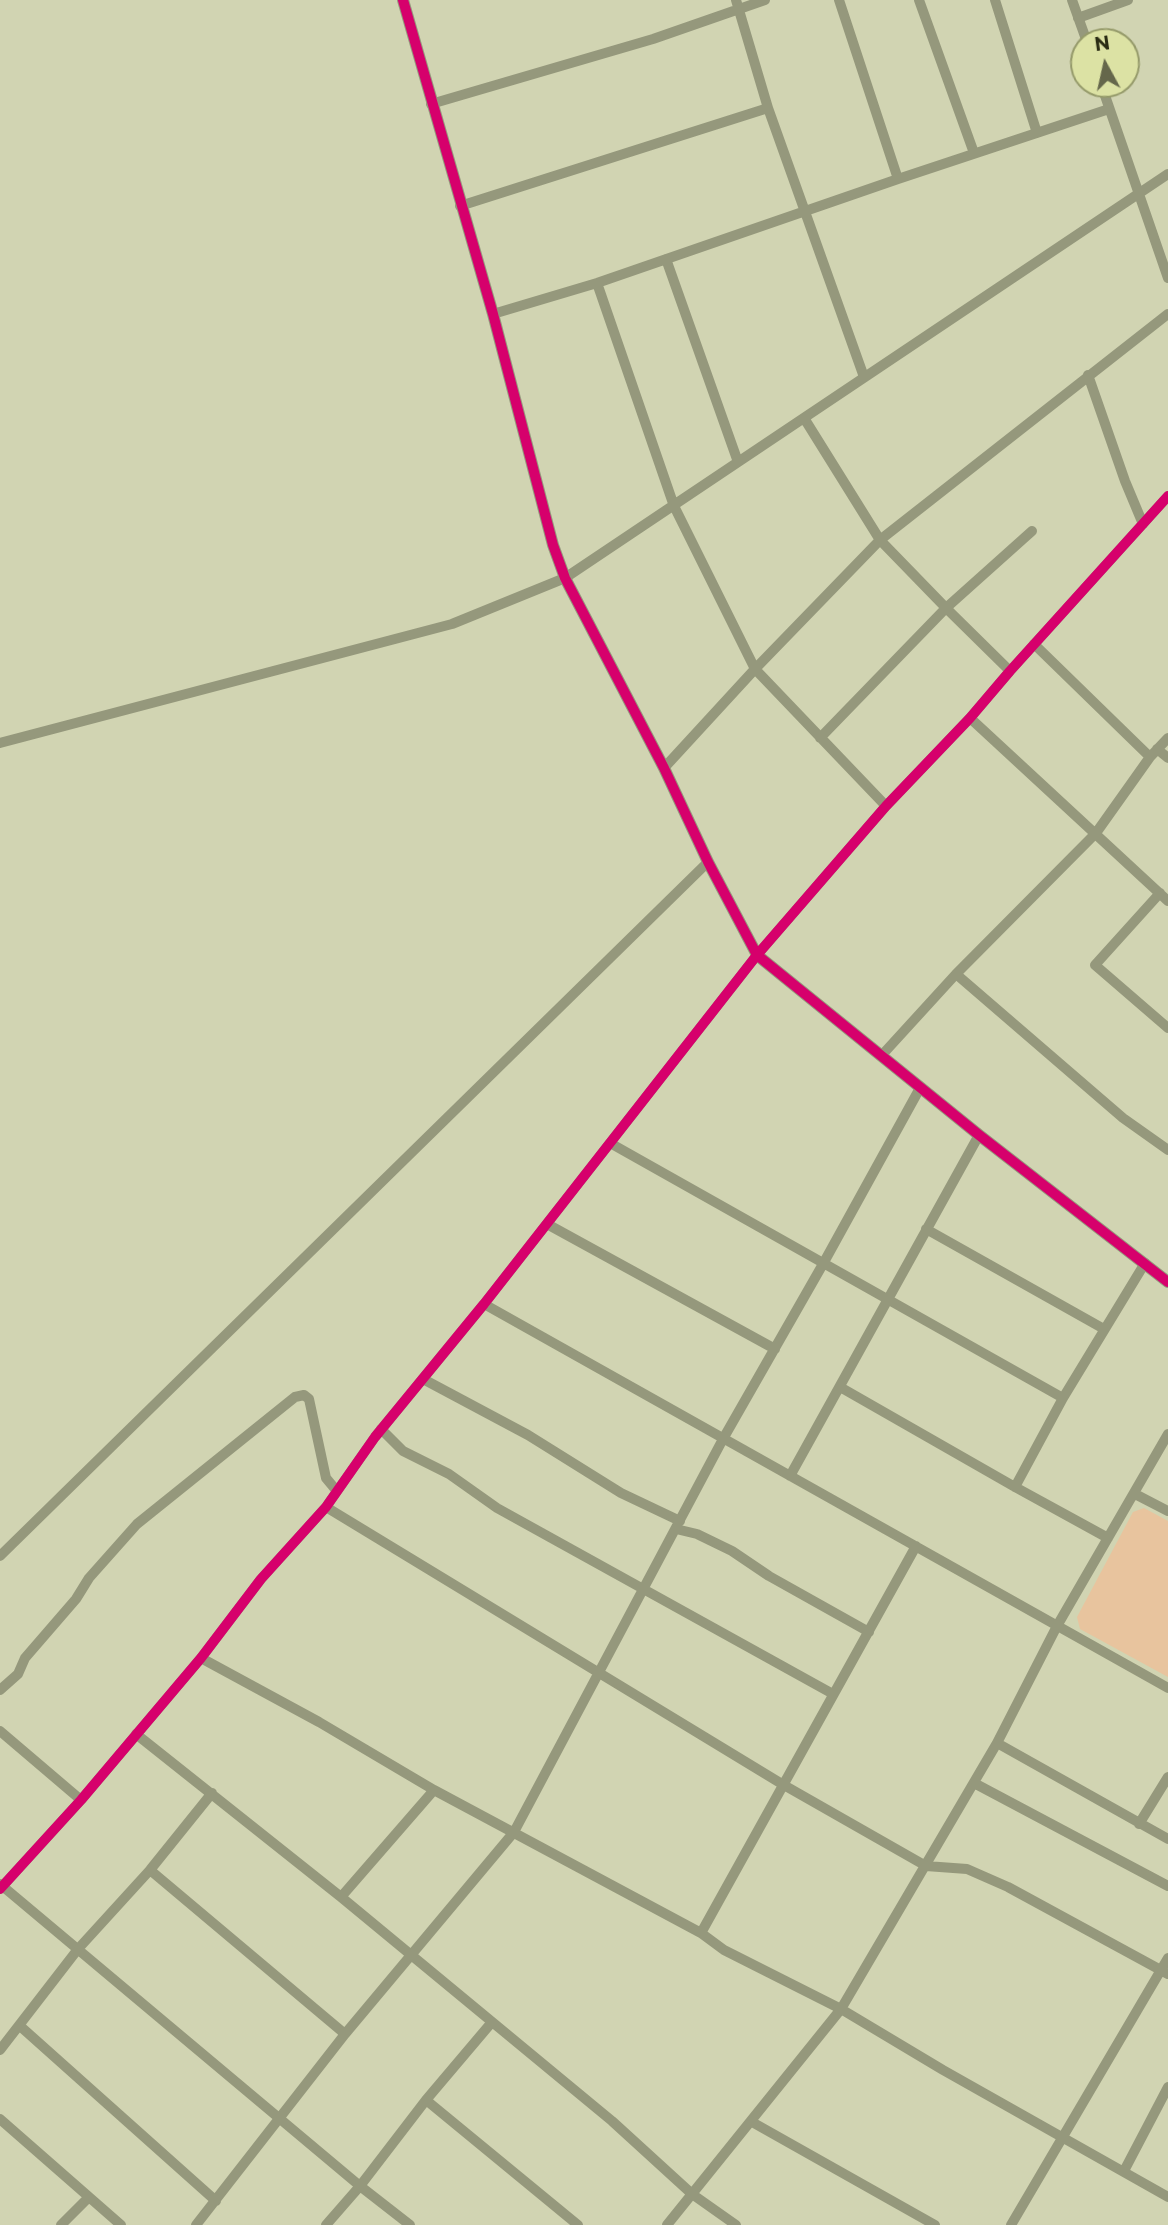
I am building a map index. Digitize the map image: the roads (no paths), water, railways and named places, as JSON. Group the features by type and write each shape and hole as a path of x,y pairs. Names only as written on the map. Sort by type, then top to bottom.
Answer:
{"street":[{"path":"403,0 493,314 553,545 565,578 757,955 979,1135 1168,1282"},
{"path":"431,104 653,39 738,4 765,0"},
{"path":"839,0 898,179"},
{"path":"919,0 974,153"},
{"path":"995,0 1037,133"},
{"path":"1072,0 1082,28"},
{"path":"1078,18 1128,0"},
{"path":"738,4 768,108 864,377"},
{"path":"1105,98 1168,278"},
{"path":"460,206 768,108"},
{"path":"493,314 597,282 1109,109"},
{"path":"0,743 452,624 565,578 1168,174"},
{"path":"666,259 738,463"},
{"path":"597,282 674,506 755,669 886,806"},
{"path":"664,768 880,540 1168,314"},
{"path":"1088,375 1143,524"},
{"path":"804,418 880,540 1010,671"},
{"path":"410,2225 1,1886 81,1800 201,1658 261,1579 326,1507 382,1429 484,1304 757,955 886,806 970,718 1168,496"},
{"path":"820,738 946,608 1032,531"},
{"path":"1034,645 1150,757"},
{"path":"970,718 1164,897 1095,965 1168,1028"},
{"path":"882,1055 956,974 1096,833 1150,757 1168,738"},
{"path":"1157,749 1168,758"},
{"path":"0,1556 708,862"},
{"path":"956,974 1123,1118 1168,1150"},
{"path":"196,2225 345,2034 514,1832 723,1439 920,1088"},
{"path":"790,1476 979,1135"},
{"path":"610,1143 823,1264 888,1297 1063,1398"},
{"path":"547,1224 775,1349"},
{"path":"926,1229 1104,1329"},
{"path":"1014,1487 1063,1398 1145,1264"},
{"path":"484,1304 1168,1688"},
{"path":"423,1380 528,1435 621,1493 732,1551 769,1576 869,1632"},
{"path":"840,1387 1108,1538"},
{"path":"0,1690 18,1674 25,1658 76,1600 89,1578 137,1524 295,1397 304,1395 309,1399 326,1478 336,1490"},
{"path":"382,1429 403,1451 449,1474 497,1508 833,1694"},
{"path":"667,2225 842,2009 997,1743 1057,1626 1168,1434"},
{"path":"1135,1494 1168,1511"},
{"path":"326,1507 782,1784 926,1866 967,1869 1008,1887 1164,1972"},
{"path":"701,1933 916,1546"},
{"path":"201,1658 319,1722 434,1790 701,1933 724,1950 842,2009 943,2070 1168,2197"},
{"path":"0,1731 81,1800"},
{"path":"136,1734 341,1897 612,2120 692,2194 736,2225"},
{"path":"997,1743 1168,1839"},
{"path":"1139,1824 1168,1777"},
{"path":"974,1783 1168,1886"},
{"path":"341,1897 434,1790"},
{"path":"0,2050 78,1949 149,1870 212,1793"},
{"path":"149,1870 345,2034"},
{"path":"1011,2225 1164,1972 1168,1958"},
{"path":"326,2225 492,2022"},
{"path":"20,2026 216,2201"},
{"path":"1124,2171 1168,2087"},
{"path":"426,2100 578,2225"},
{"path":"0,2119 121,2225"},
{"path":"752,2122 936,2225"},
{"path":"61,2225 88,2198"}]}
